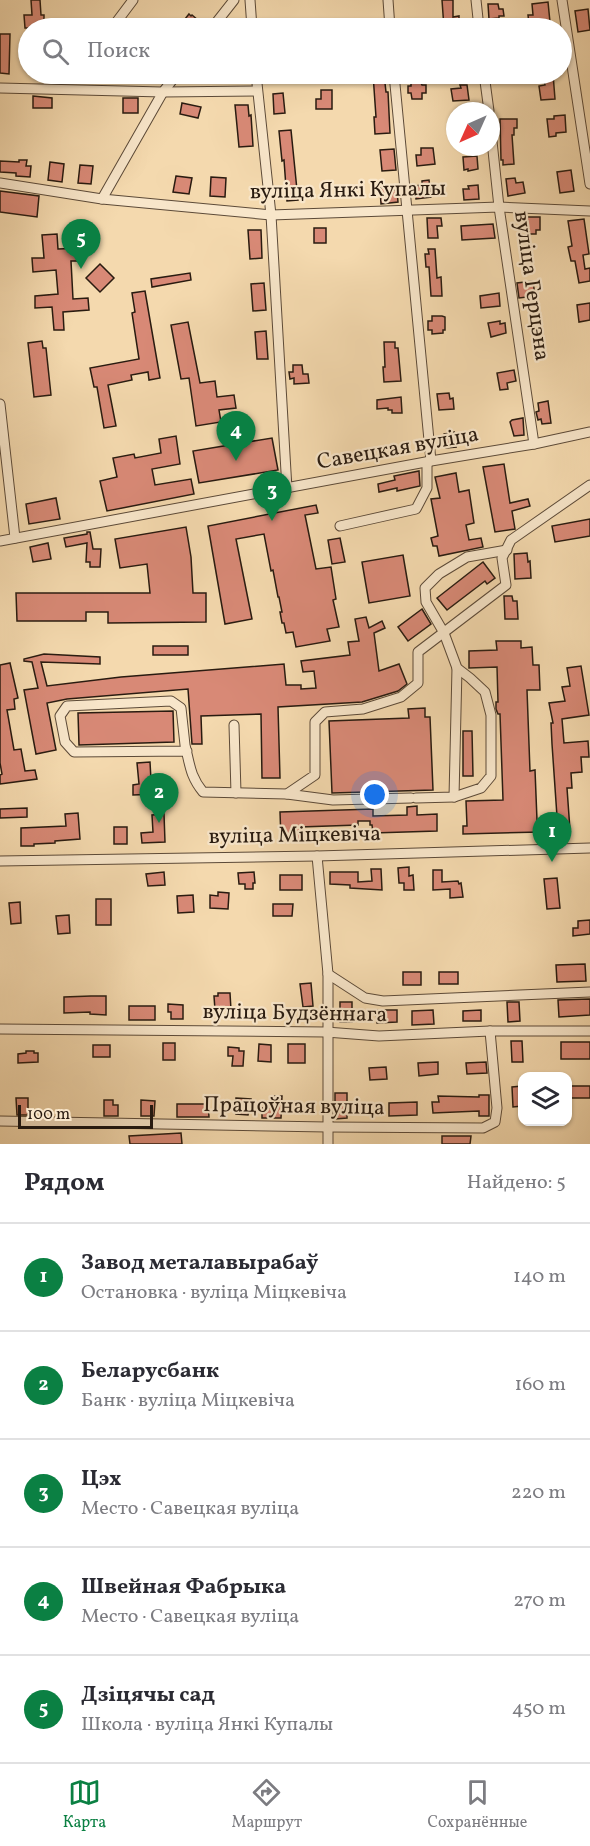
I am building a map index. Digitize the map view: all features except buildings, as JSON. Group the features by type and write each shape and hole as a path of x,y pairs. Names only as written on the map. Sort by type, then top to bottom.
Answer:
{"street":[{"path":"120,18 133,0"},
{"path":"220,18 234,0"},
{"path":"250,0 251,18"},
{"path":"388,0 389,18"},
{"path":"476,0 478,18"},
{"path":"562,0 565,18"},
{"path":"572,66 590,184"},
{"path":"102,199 169,84"},
{"path":"257,84 271,215 287,489"},
{"path":"340,526 416,509 428,488 429,462 395,84"},
{"path":"485,84 488,102"},
{"path":"0,88 163,92 257,90"},
{"name":"вуліца Герцэна","path":"494,156 534,444"},
{"name":"вуліца Янкі Купалы","path":"0,183 102,199 271,215 500,207 590,211"},
{"path":"0,404 15,538"},
{"name":"Савецкая вуліца","path":"0,542 590,432"},
{"path":"287,794 315,775 315,722 326,712 363,709 401,697 418,683 418,652 506,585 502,558 511,540 590,485"},
{"path":"454,797 456,668 444,633 426,602 425,588 439,574 467,557 507,550"},
{"path":"187,751 74,752 65,742 60,716 67,706 171,700 181,708 194,781 203,792 287,794 333,800 454,797 481,788 491,776 491,715 485,692 456,668"},
{"path":"234,725 236,793"},
{"name":"вуліца Міцкевіча","path":"0,861 317,856 590,848"},
{"path":"317,856 327,974 328,1144"},
{"path":"327,974 365,998 383,1000 590,992"},
{"name":"вуліца Будзённага","path":"0,1029 326,1032 379,1036 490,1031 590,1031"},
{"name":"Працоўная вуліца","path":"0,1121 483,1128 495,1122 497,1108 490,1031"}],"place":[{"name":"Дзіцячы сад","path":"81,269"},
{"name":"Швейная Фабрыка","path":"236,461"},
{"name":"Цэх","path":"272,521"},
{"name":"Беларусбанк","path":"159,823"},
{"name":"Завод металавырабаў","path":"552,862"}]}
